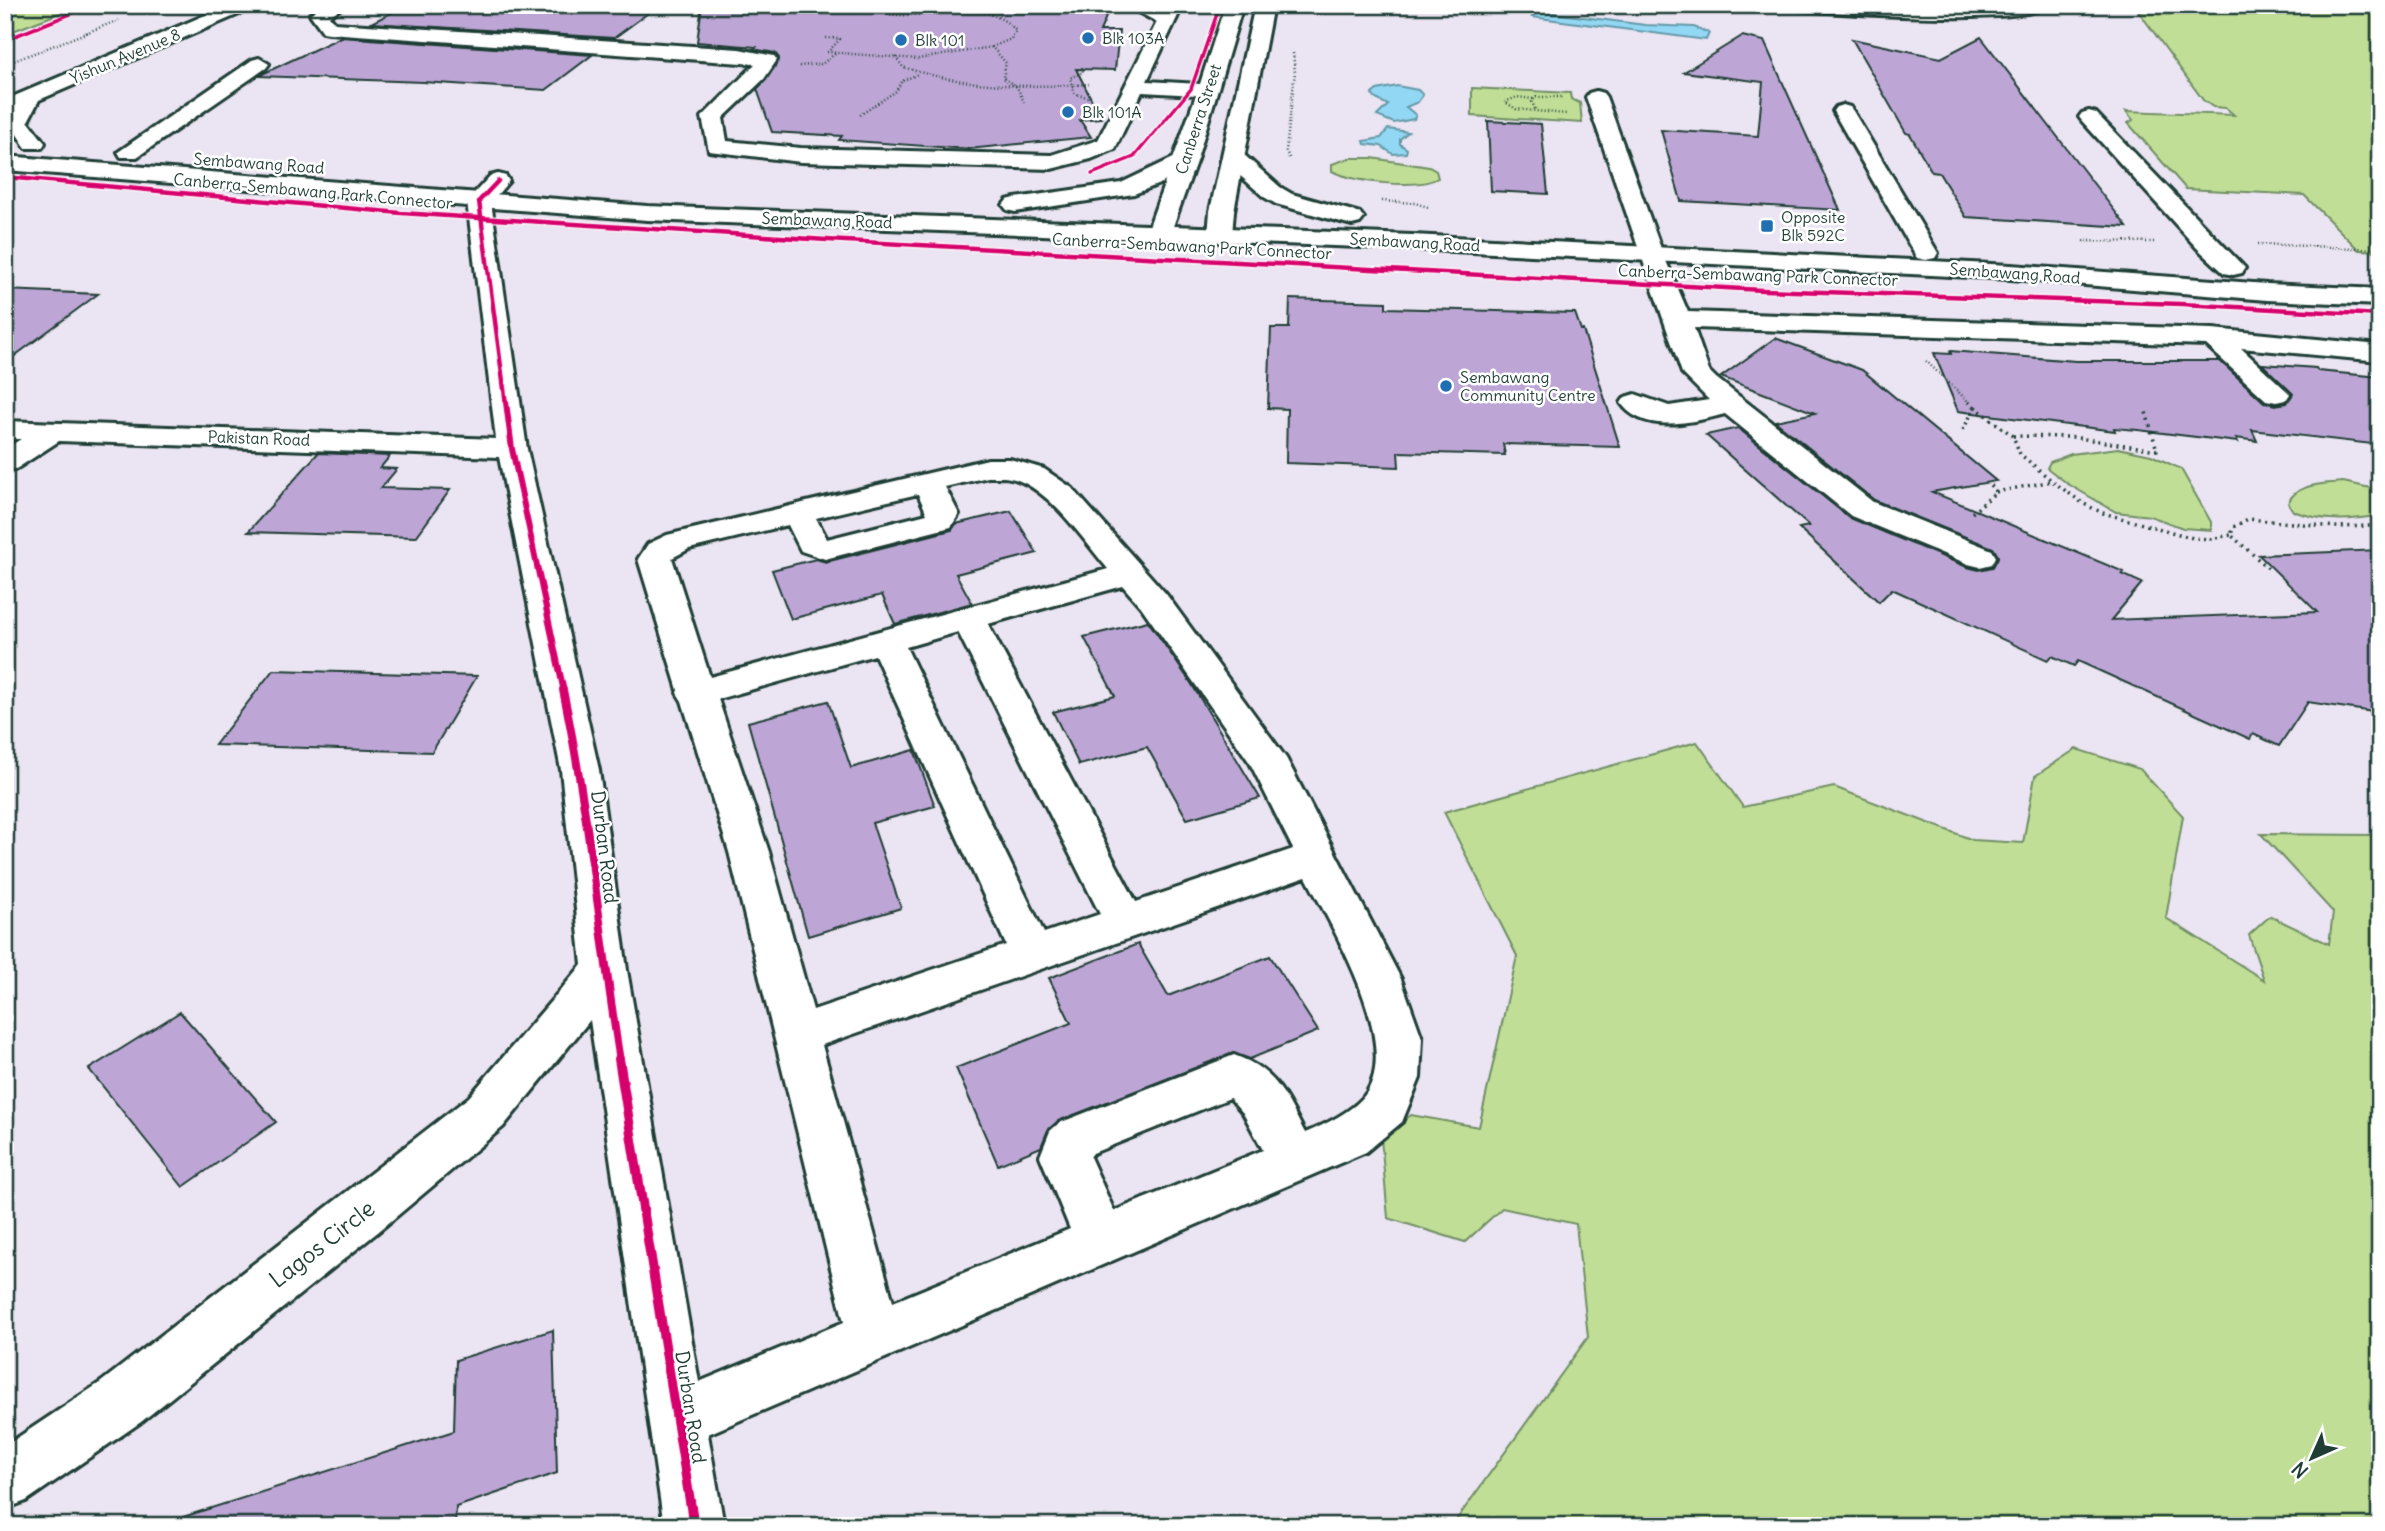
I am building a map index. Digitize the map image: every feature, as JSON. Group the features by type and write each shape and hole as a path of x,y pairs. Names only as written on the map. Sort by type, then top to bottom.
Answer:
{"main road":[{"name":"Yishun Avenue 8","path":"5,107 245,5"},
{"path":"337,5 319,14 329,28 739,55 767,60 757,75 712,117 717,146 801,155 1051,162 1083,154 1107,144 1170,12 1134,5"},
{"name":"Canberra Street","path":"1163,221 1186,159 1234,5"},
{"name":"Canberra Street","path":"1221,223 1264,5"},
{"path":"1801,5 1904,11 2011,10 2040,5"},
{"path":"548,43 592,32"},
{"path":"129,152 259,64"},
{"path":"1135,86 1207,90"},
{"path":"31,96 18,121 34,144"},
{"path":"1599,106 1696,373 1862,509 1980,557"},
{"name":"Sembawang Road","path":"1843,111 1926,253"},
{"path":"2089,117 2206,243 2233,268"},
{"path":"801,155 818,139"},
{"name":"Sembawang Road","path":"5,141 552,184"},
{"path":"1234,158 1284,199 1352,218"},
{"path":"1015,205 1126,189 1154,178 1186,159"},
{"name":"Sembawang Road","path":"5,163 646,213 1221,223 1648,245 1926,253 2380,274"},
{"path":"479,201 498,181"},
{"name":"Sembawang Road","path":"835,198 1015,205 1163,221"},
{"name":"Durban Road","path":"479,201 512,449 580,769 605,971 694,1526"},
{"name":"Sembawang Road","path":"1221,223 1254,213 1352,218 1648,245 2267,292 2380,297"},
{"path":"1678,320 2213,337 2380,353"},
{"path":"2213,337 2276,394"},
{"path":"1635,403 1642,409 1666,415 1705,411 1730,403"},
{"name":"Pakistan Road","path":"5,430 512,449"},
{"path":"5,463 52,432"},
{"path":"677,1419 875,1337 1349,1137 1385,1107 1396,1078 1399,1038 1379,979 1267,758 1154,601 1061,495 1033,475 1010,468 988,468 927,482 943,514 940,520 825,549 812,544 798,513 678,542 660,551 653,559 749,852 875,1337"},
{"path":"695,692 1130,574"},
{"path":"968,618 1125,922"},
{"path":"886,641 1032,954"},
{"path":"797,1035 1317,857"},
{"name":"Lagos Circle","path":"5,1480 121,1402 361,1214 486,1112 605,971"},
{"path":"1101,1241 1065,1156 1067,1147 1076,1138 1234,1075 1243,1077 1252,1087 1294,1161"}],"path":[{"path":"710,5 733,5"},
{"path":"779,5 815,15 978,11 1002,17 1013,24 1016,31 1011,39 992,47 918,59 827,52 840,39 826,38"},
{"path":"888,14 899,5"},
{"path":"978,11 981,6"},
{"path":"7,63 120,20"},
{"path":"992,47 1006,63 1003,78 1017,87 1024,102"},
{"path":"1290,160 1286,151 1295,72 1292,51"},
{"path":"792,67 822,64 836,53"},
{"path":"897,57 903,67 960,83 1017,87 1089,84"},
{"path":"1082,67 1083,72 1070,78 1074,93 1093,98"},
{"path":"860,115 896,90 902,81 919,73"},
{"path":"1573,111 1575,109 1572,100 1563,97 1517,97 1504,102 1514,109 1535,109 1552,115 1573,111 1599,106"},
{"path":"1534,99 1532,102 1535,109"},
{"path":"1373,199 1415,203 1430,208"},
{"path":"2081,241 2380,249"},
{"path":"1975,407 2013,436 2020,454 2084,504 2112,516 2172,530 2193,538 2210,539 2231,535"},
{"path":"2013,436 2072,437 2157,450 2146,412"},
{"path":"1976,521 1968,517 1996,492 2052,481"},
{"path":"1990,485 1996,492"},
{"path":"2231,535 2234,527 2248,519 2336,527 2370,526 2380,522"},
{"path":"2231,535 2268,568"}],"green space":[{"path":"5,5 81,5 5,34"},
{"path":"2134,5 2380,5 2380,251 2359,250 2304,195 2186,189 2128,123 2133,120 2126,111 2234,115 2226,108 2213,107 2203,100"},
{"path":"1472,88 1570,93 1571,99 1580,103 1582,123 1472,116"},
{"path":"1350,158 1372,158 1429,167 1436,171 1438,178 1416,184 1385,183 1332,171 1332,164"},
{"path":"2118,448 2151,455 2181,469 2211,522 2211,530 2183,528 2150,516 2116,512 2068,484 2047,468 2050,462 2071,454"},
{"path":"2343,482 2380,490 2380,515 2326,519 2293,511 2288,503 2292,496 2304,488"},
{"path":"1697,742 1743,807 1834,787 1973,840 2023,843 2035,776 2076,749 2140,769 2183,816 2166,918 2264,980 2249,935 2270,916 2329,944 2333,912 2261,834 2373,835 2380,872 2380,1526 1452,1526 1588,1337 1576,1224 1502,1208 1465,1242 1388,1218 1381,1138 1411,1115 1479,1127 1517,956 1444,812"}],"water":[{"path":"1537,11 1645,25 1694,27 1709,33 1706,40 1532,17"},
{"path":"1397,86 1418,90 1423,95 1418,102 1406,107 1416,115 1414,119 1394,123 1377,116 1388,105 1372,94 1377,90"},
{"path":"1388,129 1408,132 1400,139 1400,144 1407,149 1406,153 1393,154 1381,146 1365,144 1364,141 1381,138"}],"building":[{"path":"407,5 659,5 614,38 371,23"},
{"path":"702,5 1048,5 1054,8 1084,5 1106,17 1100,31 1119,31 1115,70 1076,69 1101,118 1080,120 1091,137 968,149 839,140 842,136 772,132 757,89 766,80 779,58 775,53 753,49 756,47 697,42"},
{"path":"1742,36 1764,41 1840,210 1681,201 1661,130 1758,136 1763,82 1684,72"},
{"path":"341,37 592,55 546,90 258,76"},
{"path":"1981,37 2127,227 1966,217 1939,173 1932,172 1910,134 1906,133 1852,39 1941,58"},
{"path":"1488,121 1541,124 1548,194 1491,191"},
{"path":"5,290 98,294 5,363"},
{"path":"1290,299 1386,302 1386,308 1575,313 1583,330 1620,447 1503,444 1505,455 1398,452 1399,467 1286,463 1287,409 1268,408 1271,328 1289,328"},
{"path":"1775,338 1862,370 1996,481 1932,492 2124,572 2122,574 2142,583 2111,620 2317,612 2259,555 2380,550 2380,713 2308,702 2279,746 2253,734 2250,739 2078,661 2074,666 2052,656 2048,660 1892,589 1879,602 1799,528 1809,526 1706,435 1738,428 1850,518 1967,567 1979,570 1993,567 1998,556 1993,548 1874,500 1775,421 1815,413 1721,377"},
{"path":"1950,351 2076,361 2220,361 2264,402 2275,405 2287,403 2293,394 2262,364 2380,377 2380,445 2252,430 2257,441 2236,438 2238,442 2114,428 2115,431 1958,411 1934,353 1951,354"},
{"path":"318,453 390,456 380,468 397,469 381,488 450,490 416,537 248,532"},
{"path":"1011,511 1037,553 956,574 972,603 895,624 882,595 791,619 772,570 816,559 826,562 952,530 956,524"},
{"path":"1148,621 1191,683 1260,798 1187,819 1147,747 1079,765 1053,712 1115,696 1084,637"},
{"path":"273,670 477,676 432,752 215,745"},
{"path":"828,701 851,768 914,750 935,806 872,823 901,908 808,936 748,722"},
{"path":"1138,944 1168,996 1270,956 1318,1031 1250,1059 1233,1053 1058,1121 1048,1130 1041,1147 998,1165 956,1068 1071,1023 1049,978"},
{"path":"180,1012 276,1122 183,1187 89,1069"},
{"path":"553,1330 557,1473 456,1507 455,1526 184,1526 183,1517 454,1431 456,1360"}],"cycle path":[{"path":"5,40 93,5"},
{"path":"1092,174 1134,157 1191,89 1220,5"},
{"name":"Canberra-Sembawang Park Connector","path":"5,177 401,213 827,240 1762,290 2182,304 2380,315"},
{"path":"498,181 479,201 512,449 580,770 605,970 694,1526"}],"place":[{"name":"Blk 103A","path":"1088,38"},
{"name":"Blk 101","path":"901,40"},
{"name":"Blk 101A","path":"1068,112"},
{"name":"Opposite Blk 592C","path":"1767,226"},
{"name":"Sembawang Community Centre","path":"1446,386"}]}
